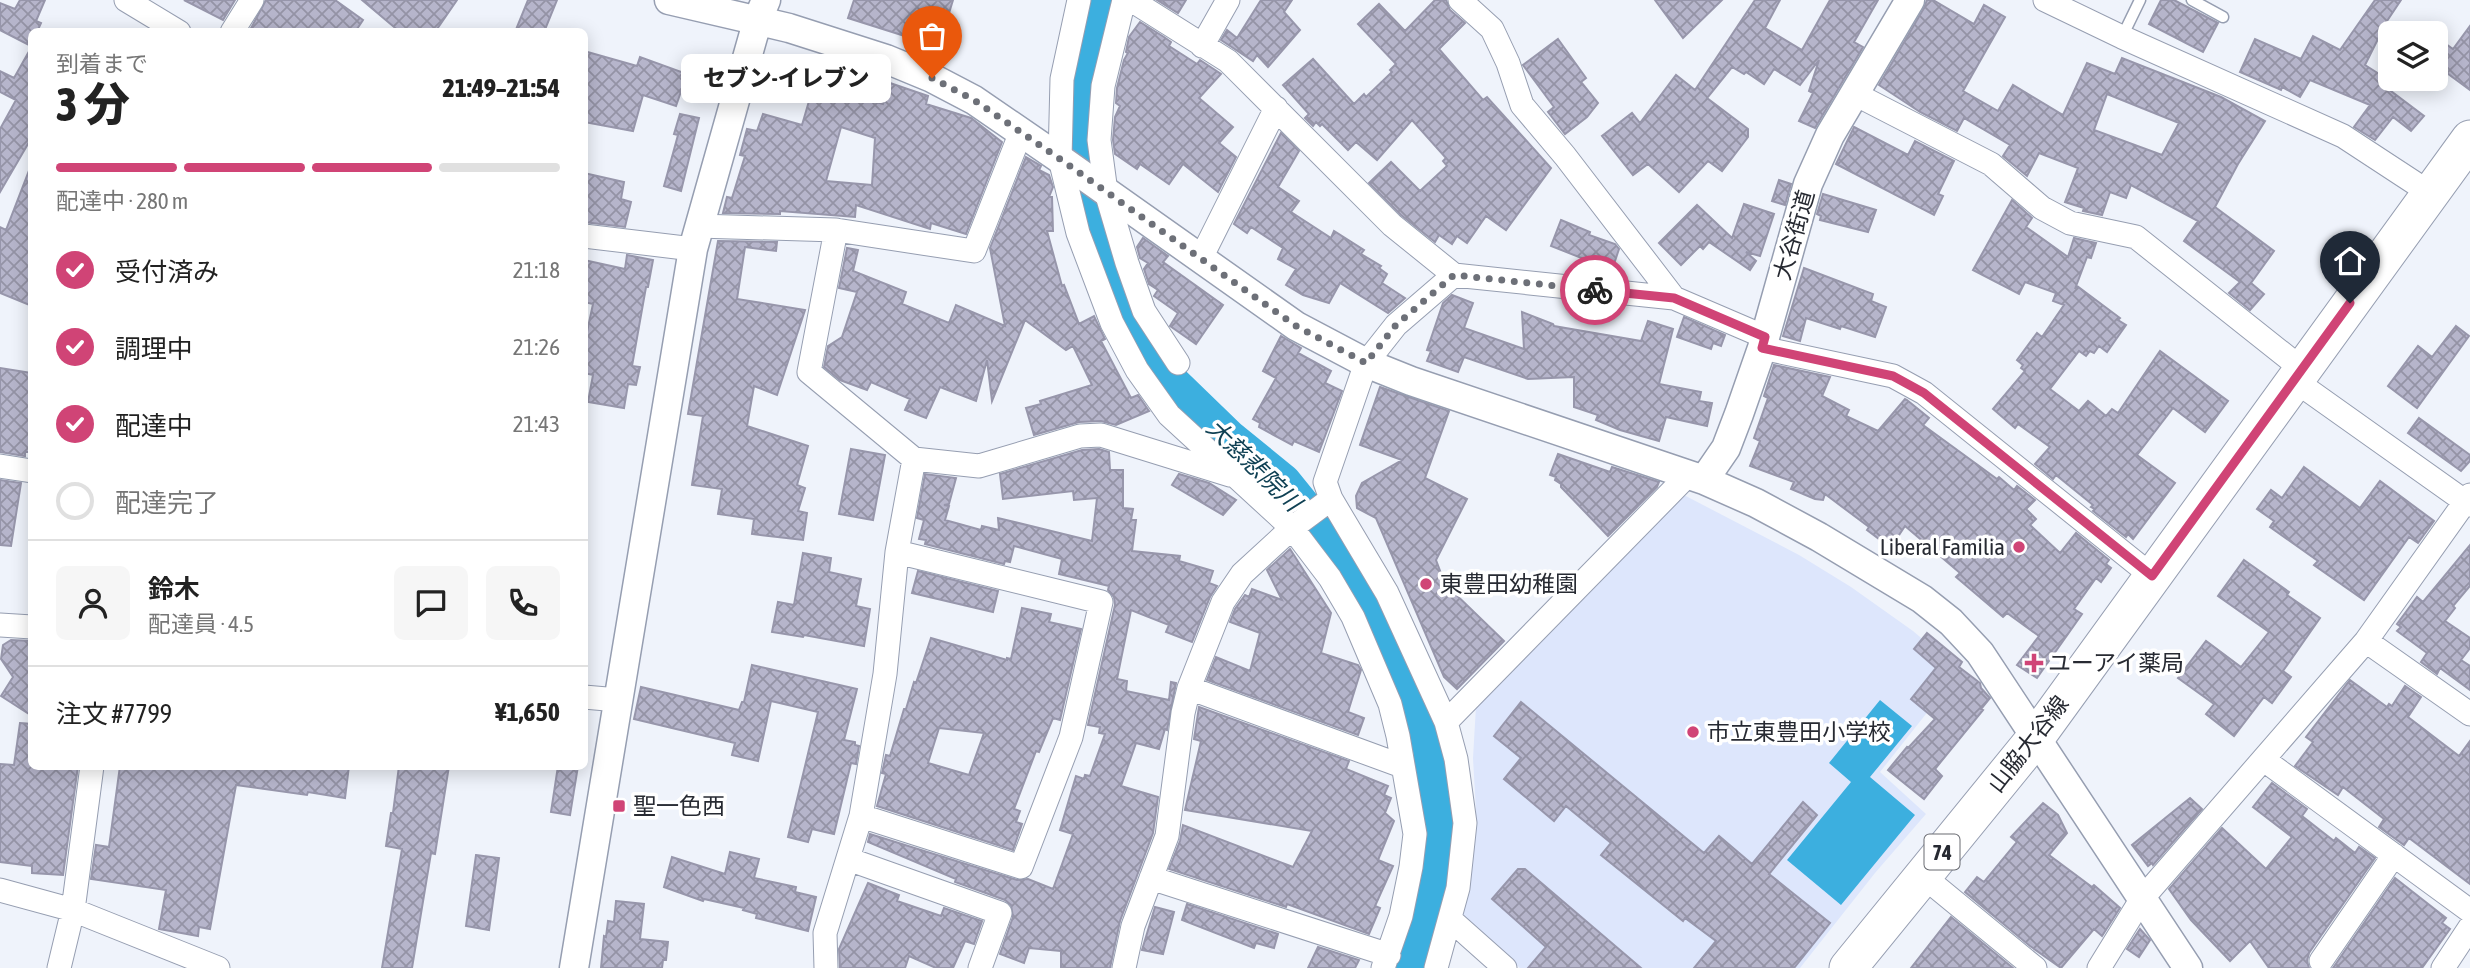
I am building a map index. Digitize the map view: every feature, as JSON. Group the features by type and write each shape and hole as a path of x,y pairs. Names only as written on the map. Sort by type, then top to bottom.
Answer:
{"main road":[{"name":"山脇大谷線","path":"1848,968 2037,736 2470,139"}],"street":[{"path":"126,0 172,28"},
{"path":"234,28 252,0"},
{"path":"669,0 762,10 932,78 974,100 1021,132 1296,326 1366,363 1411,381 1696,478 1756,503 1819,537 1922,599 1951,622 1980,653 2188,968"},
{"path":"1079,0 1062,79 1060,159 1078,233 1112,323 1137,369 1169,415 1292,528 1330,578 1353,617 1390,704 1415,834 1401,916 1386,961 1151,878"},
{"path":"1124,0 1103,86 1099,141 1106,192 1144,311 1178,363"},
{"path":"1131,0 1228,61 1392,225 1454,275 1674,298 1763,343 1893,376 1924,393 2152,576"},
{"path":"1202,46 1228,0"},
{"path":"1460,0 1492,29 1508,63 1522,105 1565,156 1674,298"},
{"name":"大谷街道","path":"1696,478 1726,448 1763,343 1808,184 1830,135 1910,0"},
{"path":"2045,0 2343,136 2430,193"},
{"path":"574,968 695,237 762,10"},
{"path":"1855,93 1991,164 2042,208 2070,223 2136,237 2298,375 2468,500 2366,641 2141,900 2099,968"},
{"path":"1201,258 1276,108"},
{"path":"588,236 695,237 836,230 974,251 1021,132"},
{"path":"836,230 808,372 914,459 979,466 1080,436 1101,435 1237,477"},
{"path":"1436,968 1458,888 1465,823 1456,759 1446,722 1387,593 1331,499 1325,482 1366,363 1396,325 1454,275"},
{"path":"827,968 825,933 861,816 885,674 897,552 914,459"},
{"path":"0,466 28,470"},
{"path":"1446,722 1696,478"},
{"path":"1124,968 1133,926 1167,836 1183,713 1189,688 1223,602 1242,574 1292,528 1331,499"},
{"path":"861,816 1021,867 1071,737 1101,602 897,552"},
{"path":"0,625 28,627"},
{"path":"2366,641 2470,714"},
{"path":"1189,688 1402,766"},
{"path":"588,696 618,700"},
{"path":"2264,760 2470,911"},
{"path":"59,968 73,910 91,770"},
{"path":"2321,961 2394,855"},
{"path":"848,859 1000,913 980,968"},
{"path":"1923,876 2035,968"},
{"path":"0,890 73,910 218,968"},
{"path":"1451,920 1505,968"},
{"path":"2443,968 2470,927"}],"lane":[{"path":"2122,37 2140,0"},
{"path":"2192,0 2223,17"}],"shaded area":[{"name":"市立東豊田小学校","path":"1682,494 1799,555 1851,587 1913,631 1960,671 1880,772 1926,814 1875,873 1800,968 1520,968 1462,915 1476,811 1473,758 1476,706"}],"water":[{"path":"1880,700 1912,726 1870,777 1915,815 1841,905 1787,860 1851,782 1829,763"}],"building":[{"path":"20,0 45,0 36,21 41,23 39,28 28,28 28,44 0,30 0,3 15,9"},
{"path":"184,0 235,0 223,20"},
{"path":"266,0 335,0 363,20 358,28 251,28"},
{"path":"362,0 457,0 438,28 395,28"},
{"path":"528,0 557,0 546,28 517,28"},
{"path":"854,0 953,0 939,46 932,44 930,50 909,44 911,38 848,18"},
{"path":"1157,0 1186,0 1178,13"},
{"path":"1261,0 1292,0 1284,12 1300,30 1268,67 1257,55 1253,61 1221,40 1227,30 1237,38"},
{"path":"1435,0 1446,0 1450,10 1465,23 1439,49 1483,100 1487,97 1551,168 1506,230 1486,216 1467,243 1457,236 1452,244 1439,235 1435,242 1401,215 1369,183 1391,162 1420,191 1447,166 1443,161 1446,158 1412,120 1377,160 1356,142 1348,150 1322,124 1320,126 1316,122 1313,126 1305,118 1309,114 1283,85 1313,59 1354,104 1364,94 1366,97 1392,72 1390,70 1396,64 1358,24 1379,4 1405,31"},
{"path":"1655,0 1722,0 1683,38"},
{"path":"1755,0 1780,0 1765,28 1802,50 1830,0 1878,0 1854,42 1863,47 1815,128 1799,121 1813,93 1809,91 1819,60 1800,85 1774,69 1764,84 1746,72 1744,74 1732,67 1707,98 1748,129 1748,137 1722,171 1708,161 1679,192 1648,164 1633,175 1602,136 1632,113 1640,123 1676,75 1695,90"},
{"path":"1927,0 1933,0 1974,24 1984,5 2005,17 1963,91 1998,111 2013,85 2063,115 2087,63 2115,74 2122,58 2221,97 2265,121 2215,207 2274,251 2251,283 2264,294 2250,310 2229,293 2240,282 2184,241 2198,221 2131,185 2126,198 2110,192 2102,215 2083,211 2084,208 2065,202 2078,168 2039,153 2027,176 2003,156 2010,145 1964,118 1957,131 1920,112 1879,85","holes":["2107,94 2179,123 2162,155 2094,130"]},
{"path":"2161,0 2174,0 2218,23 2203,52 2149,24"},
{"path":"2375,0 2401,0 2387,21 2378,21 2378,39 2365,65 2378,73 2378,91 2391,91 2424,116 2411,131 2393,117 2375,140 2354,127 2370,105 2310,80 2300,97 2282,87 2281,90 2240,72 2255,39 2301,59 2313,36 2340,50"},
{"path":"1140,22 1171,42 1169,46 1197,64 1200,60 1221,74 1199,98 1233,127 1219,143 1236,157 1218,192 1183,164 1169,184 1140,164 1137,169 1115,154 1115,117 1120,106 1116,103 1117,88 1128,53 1129,37"},
{"path":"2470,26 2470,90 2448,74 2448,45 2453,49"},
{"path":"1558,39 1586,78 1581,82 1598,103 1587,117 1565,134 1548,112 1554,107 1523,65"},
{"path":"588,52 637,66 640,57 687,74 676,106 643,95 633,131 588,123"},
{"path":"28,53 28,144 0,192 0,129 16,100 0,92 0,71 14,78"},
{"path":"890,83 928,96 926,104 971,118 1002,142 966,234 931,223 930,229 856,205 855,217 780,211 780,214 723,213 727,197 732,198 745,156 740,155 747,129 757,131 763,114 802,125 814,84 883,104","holes":["841,127 875,138 872,185 826,181"]},
{"path":"680,114 699,118 681,191 664,186 678,135 674,134"},
{"path":"1854,127 1908,155 1915,141 1954,161 1938,194 1943,196 1934,215 1836,164"},
{"path":"1281,133 1299,151 1278,187 1299,201 1291,212 1331,238 1334,231 1364,250 1361,254 1381,266 1379,268 1387,274 1382,283 1405,298 1388,313 1340,283 1329,303 1303,295 1286,285 1296,269 1278,259 1283,248 1251,227 1247,233 1234,224"},
{"path":"1026,157 1041,166 1039,170 1049,175 1053,187 1049,197 1052,197 1053,231 1047,231 1062,286 1064,285 1079,324 1094,316 1105,339 1101,341 1131,398 1138,395 1149,411 1116,425 1101,421 1079,422 1034,435 1026,408 1092,385 1073,346 1066,350 1025,320 992,401 987,360 976,401 940,387 926,418 905,410 910,399 871,382 867,390 840,380 824,367 828,346 842,337 857,292 839,288 847,248 858,250 853,271 906,292 902,304 949,323 956,305 1005,326 990,248"},
{"path":"28,173 28,304 0,293 0,227 6,230"},
{"path":"588,174 624,182 621,199 631,202 625,227 588,222"},
{"path":"1779,180 1791,184 1785,205 1772,201"},
{"path":"1823,194 1876,210 1868,232 1820,220 1821,216 1817,214"},
{"path":"2012,200 2032,218 2026,227 2068,257 2074,238 2096,243 2091,258 2087,257 2075,289 2077,286 2126,325 2107,352 2099,346 2094,353 2090,351 2086,356 2079,351 2050,389 2079,411 2088,401 2106,416 2112,409 2118,413 2160,351 2228,401 2205,432 2173,408 2137,455 2175,483 2133,539 2128,534 2126,537 2093,511 2093,505 2056,475 2053,479 2035,464 2050,447 2018,424 2015,428 1993,409 2025,371 2017,360 2037,333 2042,337 2064,305 2053,301 2056,293 2025,282 2019,294 1973,270"},
{"path":"1744,204 1774,214 1760,256 1746,252 1756,261 1750,270 1709,242 1703,249 1700,246 1681,265 1659,243 1697,205 1732,238"},
{"path":"1561,220 1590,232 1589,235 1615,244 1619,249 1612,270 1551,246"},
{"path":"1143,238 1168,256 1163,262 1223,305 1196,344 1170,326 1178,313 1154,296 1158,290 1149,284 1144,269 1148,263 1140,258 1137,247"},
{"path":"718,241 777,242 776,251 745,247 737,299 805,310 777,395 754,386 747,426 808,446 797,485 805,488 798,511 807,513 803,540 752,534 754,519 718,514 722,489 692,485 703,416 688,414"},
{"path":"627,255 653,260 632,366 640,367 636,385 628,384 624,408 588,402 593,375 588,374 588,327 593,304 588,303 588,261 625,269"},
{"path":"1804,268 1873,294 1871,301 1886,307 1875,337 1806,318 1800,341 1783,336"},
{"path":"1452,295 1473,303 1464,328 1524,349 1522,312 1554,326 1641,341 1648,321 1673,329 1659,384 1701,392 1699,401 1712,403 1707,426 1666,417 1659,441 1620,430 1596,420 1598,415 1574,407 1574,377 1528,379 1464,357 1458,372 1427,361 1431,351 1427,350 1443,303"},
{"path":"1684,317 1725,335 1721,346 1713,343 1711,349 1677,337"},
{"path":"2456,326 2469,336 2417,408 2388,386 2418,346 2432,357"},
{"path":"1281,336 1301,348 1298,353 1331,371 1325,383 1342,391 1319,452 1294,441 1292,445 1259,427 1260,423 1253,419 1276,378 1263,371"},
{"path":"1774,365 1830,377 1822,396 1849,410 1846,416 1878,431 1905,399 1907,400 1929,418 1923,425 1997,479 1999,477 2014,490 2017,486 2035,500 2026,509 2036,519 2030,525 2060,553 2076,533 2109,560 2106,564 2111,568 2101,582 2096,578 2074,609 2082,614 2037,678 2017,665 2039,636 2007,613 2003,617 1956,577 1960,573 1905,526 1897,538 1894,536 1887,545 1867,530 1869,527 1825,494 1823,500 1815,499 1791,489 1794,482 1750,466 1760,441 1754,438 1768,398 1764,396"},
{"path":"0,368 28,372 28,452 25,452 25,456 0,452"},
{"path":"1380,387 1449,411 1425,478 1467,499 1436,560 1445,584 1504,641 1457,689 1444,677 1376,518 1357,508 1356,496 1362,483 1402,460 1360,445"},
{"path":"2419,418 2470,455 2470,461 2461,471 2408,433"},
{"path":"851,449 885,455 873,520 839,514"},
{"path":"1099,449 1109,452 1110,470 1123,470 1123,508 1133,509 1131,520 1136,520 1132,551 1180,556 1179,561 1213,571 1209,583 1217,586 1192,642 1166,632 1169,625 1131,610 1117,679 1127,681 1126,691 1169,700 1171,682 1176,683 1167,730 1165,729 1159,749 1136,743 1121,786 1158,797 1153,833 1120,921 1110,968 1061,968 1061,951 1029,948 1024,963 1000,954 1013,917 1011,905 1005,900 955,882 956,879 868,842 870,834 1017,880 1028,879 1053,889 1073,834 1060,830 1076,776 1084,779 1085,775 1090,776 1105,734 1099,733 1100,727 1088,725 1115,605 1114,597 1108,590 1109,586 1059,574 1062,559 1014,546 1010,562 1005,561 1004,564 925,544 926,540 919,539 924,520 917,518 925,474 956,478 949,504 944,505 949,506 945,520 981,530 982,526 999,530 998,518 1092,541 1097,498 1074,500 1073,491 1003,499 1000,474 1082,450"},
{"path":"1558,454 1610,472 1612,467 1659,482 1608,536 1561,487 1555,480 1556,477 1550,475"},
{"path":"2304,467 2360,508 2380,481 2434,521 2418,543 2409,537 2364,600 2314,565 2318,561 2270,527 2274,521 2257,509 2271,490 2282,498"},
{"path":"1179,474 1209,483 1236,500 1223,515 1172,485"},
{"path":"0,480 21,483 11,546 0,545"},
{"path":"2470,545 2470,586 2453,606 2455,608 2445,621 2470,638 2470,648 2461,660 2470,666 2470,690 2440,668 2437,674 2421,662 2427,653 2397,631 2401,627 2397,624 2417,597 2423,602"},
{"path":"1290,549 1331,613 1321,653 1358,665 1361,670 1348,712 1364,718 1358,735 1207,680 1216,657 1250,671 1260,633 1230,622 1235,609 1245,595 1249,597 1252,589 1282,600 1267,570"},
{"path":"803,553 831,558 829,572 861,579 856,606 870,609 864,646 772,632 778,602 794,605"},
{"path":"2244,560 2320,618 2283,671 2291,677 2272,703 2264,697 2234,736 2206,714 2214,704 2178,678 2206,641 2241,667 2269,632 2218,596"},
{"path":"918,571 998,591 993,612 912,593"},
{"path":"1022,608 1051,614 1049,622 1081,629 1060,720 1053,718 1039,752 1036,751 1014,809 1020,811 1016,822 1022,824 1013,850 877,806 886,774 882,773 886,755 890,756 904,709 931,638 1011,659","holes":["939,728 984,733 969,775 928,763"]},
{"path":"1927,633 1962,662 1959,667 1980,683 1990,698 1935,769 1942,776 1924,799 1888,770 1935,719 1911,699 1936,668 1914,649"},
{"path":"11,640 28,641 28,713 1,696 13,677 1,659 3,645"},
{"path":"752,665 857,689 844,740 855,742 855,745 859,746 856,764 851,763 834,834 812,829 808,842 788,837 818,712 771,701 758,761 732,755 735,743 634,719 641,687 739,710 744,702"},
{"path":"2350,680 2387,707 2389,704 2392,706 2405,686 2421,697 2408,717 2459,756 2470,741 2470,884 2409,838 2404,845 2379,827 2384,819 2343,787 2338,795 2295,766 2313,742 2306,737"},
{"path":"1521,702 1704,853 1719,836 1752,864 1803,802 1817,815 1769,874 1830,923 1794,968 1694,968 1716,941 1685,918 1683,921 1601,855 1611,843 1566,806 1554,821 1504,779 1521,758 1494,736"},
{"path":"1199,707 1349,761 1346,769 1388,786 1384,795 1391,798 1385,813 1394,821 1378,860 1393,866 1375,906 1380,908 1369,934 1287,904 1286,907 1169,869 1183,825 1293,867 1312,831 1185,810 1201,741 1194,739"},
{"path":"20,723 28,724 28,770 77,770 63,875 32,873 32,866 0,862 0,764 14,765"},
{"path":"119,770 348,770 345,798 236,785 210,929 199,927 198,936 159,929 166,890 91,879 96,845 109,847"},
{"path":"398,770 448,770 412,968 382,968 402,849 386,846"},
{"path":"557,770 577,770 570,815 551,812"},
{"path":"2272,783 2307,809 2302,816 2334,841 2336,838 2355,853 2359,847 2375,858 2309,953 2309,968 2269,968 2250,941 2230,961 2191,920 2169,889 2222,828 2266,869 2292,837 2253,807"},
{"path":"2190,798 2202,809 2153,865 2152,863 2148,866 2132,845"},
{"path":"2043,803 2058,815 2067,833 2049,855 2092,887 2094,885 2120,908 2102,936 2094,929 2061,968 1965,892 1977,877 1984,882 2017,842 2011,837"},
{"path":"730,852 759,859 754,878 796,887 795,892 816,897 808,931 756,918 757,914 743,910 744,908 704,899 703,901 664,887 672,857 725,874"},
{"path":"476,855 499,858 489,930 466,926"},
{"path":"1518,869 1525,869 1641,968 1528,968 1546,947 1492,899"},
{"path":"2395,878 2446,918 2442,923 2450,929 2422,968 2333,968"},
{"path":"868,883 899,895 897,901 941,916 944,908 982,921 974,944 965,941 953,968 936,968 909,956 905,968 840,968 839,949"},
{"path":"616,901 644,904 640,939 668,942 662,968 601,968 604,936 606,937 608,921 614,922"},
{"path":"1187,904 1278,934 1274,948 1256,943 1254,948 1182,920"},
{"path":"1155,907 1174,912 1163,954 1142,950"},
{"path":"1951,917 2013,968 1911,968"},
{"path":"2140,929 2150,940 2139,957 2127,949"},
{"path":"1318,947 1359,960 1355,968 1308,968"}],"waterway":[{"name":"大慈悲院川","path":"1105,0 1088,69 1082,121 1080,181 1092,235 1123,314 1165,380 1227,440 1281,484 1332,547 1392,645 1417,694 1434,749 1439,864 1426,924 1406,968"}],"way so far":[{"path":"932,78 974,100 1296,326 1366,363 1396,325 1454,275 1595,290"}],"place":[{"name":"セブン-イレブン","path":"932,78"},
{"name":"Liberal Familia","path":"2019,547"},
{"name":"東豊田幼稚園","path":"1426,584"},
{"name":"ユーアイ薬局","path":"2034,663"},
{"name":"市立東豊田小学校","path":"1693,732"},
{"name":"聖一色西","path":"619,806"}],"route":[{"path":"1595,290 1674,298 1765,337 1762,348 1893,376 1924,393 2152,576 2350,303"}]}
